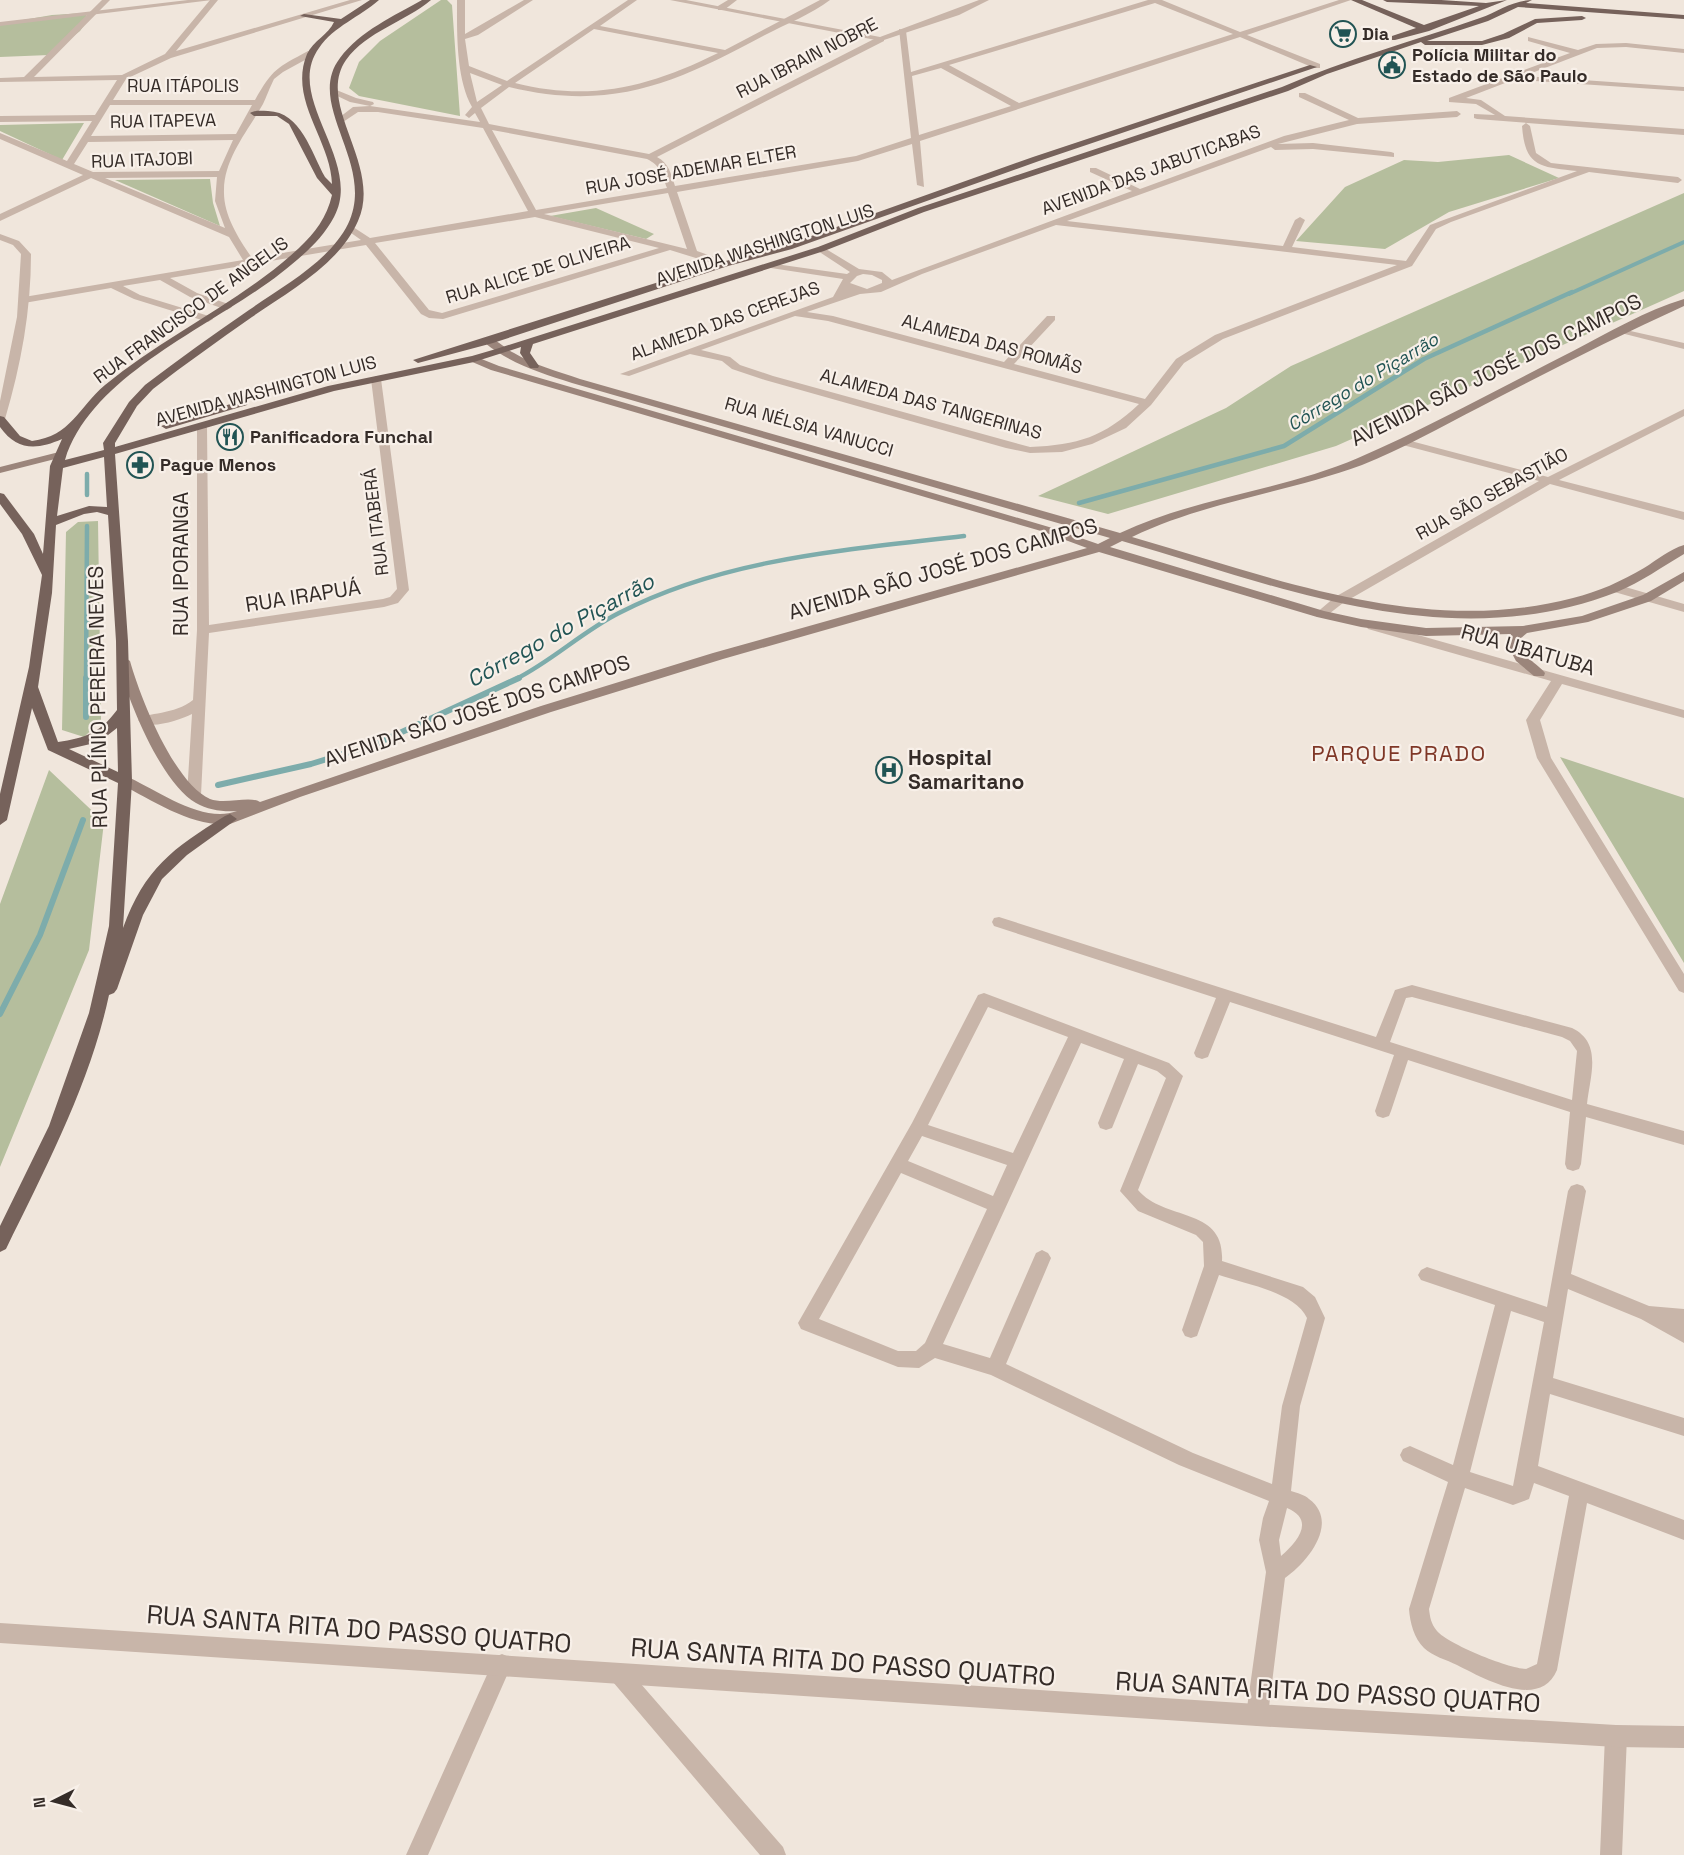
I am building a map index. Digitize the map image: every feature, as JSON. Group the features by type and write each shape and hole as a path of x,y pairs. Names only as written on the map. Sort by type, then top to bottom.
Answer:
{"main road":[{"path":"311,53 336,27 375,0"},
{"path":"110,448 133,404 149,387 310,270 338,247 350,228 361,194 353,157 340,120 334,91 334,76 341,61 356,46 427,0"},
{"path":"1354,0 1423,28 1459,39 1499,38"},
{"path":"1387,0 1558,7 1684,17"},
{"path":"1457,3 1467,0"},
{"name":"AVENIDA WASHINGTON LUIS","path":"110,448 321,381 409,363 489,341 725,264 789,247 1036,159 1317,66 1503,0"},
{"name":"AVENIDA WASHINGTON LUIS","path":"0,479 58,461 202,427 332,388 500,351 821,249 921,210 1284,89 1324,72 1441,34 1528,0"},
{"path":"1541,0 1558,7"},
{"path":"1379,9 1391,4 1410,2"},
{"path":"1558,7 1552,13 1564,18"},
{"path":"1455,29 1490,14 1481,9"},
{"path":"304,16 333,18 338,20 336,27"},
{"path":"1412,43 1470,44 1499,38 1535,21 1564,18 1626,19 1684,24"},
{"name":"RUA FRANCISCO DE ANGELIS","path":"58,461 72,430 86,410 107,391 298,255 313,241 331,214 336,194 335,178 324,136 312,112 306,92 305,80 311,53"},
{"path":"254,113 279,114 292,123 321,178 336,194"},
{"path":"789,247 812,245 821,249"},
{"path":"708,270 708,277 718,280"},
{"name":"AVENIDA SÃO JOSÉ DOS CAMPOS","path":"125,781 196,816 218,820 230,819 295,794 546,709 717,656 1099,548 1149,524 1190,510 1289,485 1358,462 1402,442 1621,330 1684,302"},
{"path":"227,307 240,314 234,325"},
{"name":"RUA NÉLSIA VANUCCI","path":"489,341 500,351 576,381 1340,600 1398,613 1462,617 1503,614 1561,605 1615,588 1684,549"},
{"path":"528,342 525,353 534,366"},
{"name":"RUA NÉLSIA VANUCCI","path":"474,358 495,368 584,395 1045,529 1099,548 1321,614 1361,622 1426,632 1523,630 1584,619 1647,598 1684,576"},
{"path":"0,419 16,440 27,444 47,441 72,430"},
{"name":"RUA PLÍNIO PEREIRA NEVES","path":"0,1244 57,1126 97,1013 116,926 125,781 122,656 110,448"},
{"path":"0,820 32,688 48,577 50,524 58,461"},
{"name":"AVENIDA WASHINGTON LUIS","path":"0,470 58,461"},
{"path":"0,496 28,534 48,577"},
{"path":"50,524 80,509 102,508 114,513"},
{"path":"1045,529 1056,544 1058,560"},
{"path":"1523,630 1514,638 1515,650 1524,662 1539,673"},
{"path":"122,656 134,696 145,720 180,778 194,795"},
{"path":"32,688 53,747 125,781"},
{"path":"53,747 98,738 110,730 123,710"},
{"name":"AVENIDA SÃO JOSÉ DOS CAMPOS","path":"194,795 209,803 231,807 295,794"},
{"path":"97,1013 121,963 138,913 156,876 187,847 230,819"}],"street":[{"path":"26,80 106,0"},
{"path":"0,24 208,0"},
{"path":"168,56 214,0"},
{"path":"0,80 123,77 168,56 358,0"},
{"path":"461,0 464,67 470,96 534,214 725,264"},
{"path":"461,34 475,33 529,0"},
{"path":"456,120 468,116 476,107 507,84 633,0"},
{"path":"674,0 881,39"},
{"path":"721,8 733,0"},
{"path":"464,67 486,78 528,91 563,94 603,93 634,89 674,75 724,52 826,0"},
{"name":"RUA IBRAIN NOBRE","path":"650,157 881,39 956,13 985,0"},
{"path":"908,75 1155,0 1317,66"},
{"name":"RUA JOSÉ ADEMAR ELTER","path":"24,300 858,158 1347,0"},
{"path":"451,1 461,34"},
{"path":"594,27 724,52"},
{"path":"902,31 921,185"},
{"path":"1531,39 1576,52"},
{"path":"1486,107 1485,112 1467,115 1450,112 1444,105 1473,90 1517,77 1576,52 1612,45 1684,51"},
{"path":"250,263 232,235 218,190 222,174 276,74 311,53"},
{"path":"942,66 1019,107"},
{"path":"1544,67 1558,76 1576,82"},
{"path":"69,165 123,77"},
{"path":"1517,77 1684,89"},
{"path":"1473,90 1478,102"},
{"path":"334,91 361,103 650,157 663,164 693,254"},
{"path":"1302,95 1357,121"},
{"path":"1452,100 1478,102 1526,126 1539,120"},
{"name":"RUA ITÁPOLIS","path":"107,102 260,102"},
{"path":"1398,117 1436,106"},
{"path":"340,120 352,111 363,108 420,114"},
{"path":"1398,117 1467,115 1684,132"},
{"name":"AVENIDA DAS JABUTICABAS","path":"919,272 1320,128 1398,117"},
{"path":"0,119 97,118"},
{"path":"1526,126 1529,152 1535,158 1559,167 1678,180"},
{"path":"1320,128 1325,139 1344,149"},
{"path":"0,136 232,235"},
{"name":"RUA ITAPEVA","path":"86,139 240,137"},
{"path":"1260,148 1293,146 1391,155"},
{"path":"1054,223 1409,264 1433,227 1448,219 1549,185 1588,169"},
{"path":"1093,170 1140,192"},
{"name":"RUA ITAJOBI","path":"0,218 90,176 222,174"},
{"path":"1100,207 1103,220 1124,232"},
{"path":"1286,251 1300,220"},
{"path":"350,228 368,243"},
{"path":"0,237 16,243 26,254 24,300 11,384 0,419"},
{"name":"RUA ALICE DE OLIVEIRA","path":"368,243 429,315 443,316 668,248"},
{"path":"821,249 858,273 919,272"},
{"path":"1353,259 1371,279"},
{"name":"ALAMEDA DAS TANGERINAS","path":"691,351 726,359 736,367 769,378 1030,450 1062,449 1088,442 1122,426 1147,402 1180,361 1219,338 1409,264"},
{"path":"771,265 847,281 860,291"},
{"name":"ALAMEDA DAS CEREJAS","path":"625,374 837,298 860,291 877,291 919,272"},
{"path":"847,281 858,273"},
{"path":"878,273 886,279 885,287"},
{"path":"163,277 175,287 197,298 227,307"},
{"name":"ALAMEDA DAS CEREJAS","path":"837,298 847,281"},
{"path":"112,285 137,297 208,319"},
{"path":"826,302 825,309 829,318"},
{"name":"ALAMEDA DAS ROMÃS","path":"795,312 829,318 1147,402"},
{"path":"1007,365 1051,318"},
{"path":"1621,330 1684,346"},
{"path":"726,338 723,349 726,359"},
{"name":"RUA ITABERÁ","path":"376,379 403,590"},
{"name":"RUA SÃO SEBASTIÃO","path":"1321,614 1340,600 1548,481 1684,412"},
{"name":"RUA IPORANGA","path":"194,795 203,630 202,427"},
{"path":"1402,442 1684,516"},
{"path":"1615,588 1684,608"},
{"name":"RUA IRAPUÁ","path":"203,630 384,603 394,600 403,590"},
{"name":"RUA UBATUBA","path":"1361,622 1684,714"},
{"path":"1559,679 1533,720 1544,758 1684,987"},
{"path":"145,720 178,716 192,709 200,701"},
{"path":"999,922 1577,1108 1680,1135"},
{"path":"1381,1045 1400,994 1412,991 1566,1032 1576,1037 1585,1050 1577,1108 1573,1164"},
{"path":"1202,1053 1225,995"},
{"path":"1078,1033 1017,1161 999,1206 933,1349 920,1360 898,1359 807,1323 918,1128 984,999 1078,1033 1163,1066 1175,1076 1129,1191 1137,1203 1151,1211 1192,1225 1207,1234 1214,1250 1213,1266 1191,1330"},
{"path":"1383,1111 1403,1052"},
{"path":"1106,1123 1134,1055"},
{"path":"918,1128 1017,1161"},
{"path":"897,1164 999,1206"},
{"path":"1410,1455 1459,1477 1513,1496 1522,1492 1563,1279 1577,1191"},
{"path":"995,1368 1042,1258"},
{"path":"1213,1266 1297,1293 1309,1303 1316,1318 1291,1406 1281,1497 1273,1518 1269,1540 1270,1556 1276,1572 1257,1715"},
{"path":"1427,1275 1554,1317"},
{"path":"1563,1279 1647,1313 1684,1335"},
{"path":"1506,1301 1459,1477 1419,1610 1420,1622 1425,1634 1434,1643 1507,1676 1524,1681 1536,1678 1546,1670 1579,1492"},
{"path":"1647,1313 1684,1317"},
{"path":"933,1349 995,1368 1186,1459 1302,1505 1310,1513 1313,1523 1308,1541 1293,1559 1276,1572"},
{"path":"1542,1383 1684,1427"},
{"path":"1527,1472 1684,1530"},
{"name":"RUA SANTA RITA DO PASSO QUATRO","path":"0,1633 1257,1715 1616,1736 1684,1737"},
{"path":"417,1855 502,1664"},
{"path":"620,1675 775,1855"},
{"path":"1611,1855 1616,1736"}],"green space":[{"path":"441,0 447,0 452,5 460,116 359,96 349,88 359,62 380,41"},
{"path":"84,13 89,18 80,31 49,55 0,57 0,24 52,15"},
{"path":"84,123 62,160 0,131 0,125"},
{"path":"1509,155 1559,178 1449,212 1385,249 1296,241 1345,187 1404,160 1438,162"},
{"path":"210,179 213,203 220,226 115,180"},
{"path":"1684,193 1684,291 1336,446 1108,514 1038,496 1226,408 1291,366"},
{"path":"596,208 654,234 646,239 550,216"},
{"path":"98,521 101,721 84,737 62,730 66,532 78,522"},
{"path":"1560,757 1684,798 1684,963"},
{"path":"49,770 104,822 89,950 0,1167 0,904"}],"waterway":[{"name":"Córrego do Piçarrão","path":"1569,294 1684,242"},
{"name":"Córrego do Piçarrão","path":"1079,503 1284,446 1424,359 1572,292"},
{"path":"87,474 87,495"},
{"path":"86,679 87,526"},
{"name":"Córrego do Piçarrão","path":"516,679 619,613 659,594 701,580 787,559 964,536"},
{"name":"Córrego do Piçarrão","path":"218,785 311,764 378,743 519,678"},
{"path":"86,679 86,717"},
{"name":"Córrego do Piçarrão","path":"0,1014 40,935 83,820"}],"place":[{"name":"Dia","path":"1343,34"},
{"name":"Polícia Militar do Estado de São Paulo","path":"1392,65"},
{"name":"Panificadora Funchal","path":"230,437"},
{"name":"Pague Menos","path":"140,465"},
{"name":"Hospital Samaritano","path":"889,770"}],"district":[{"name":"PARQUE PRADO","path":"1399,753"}]}
